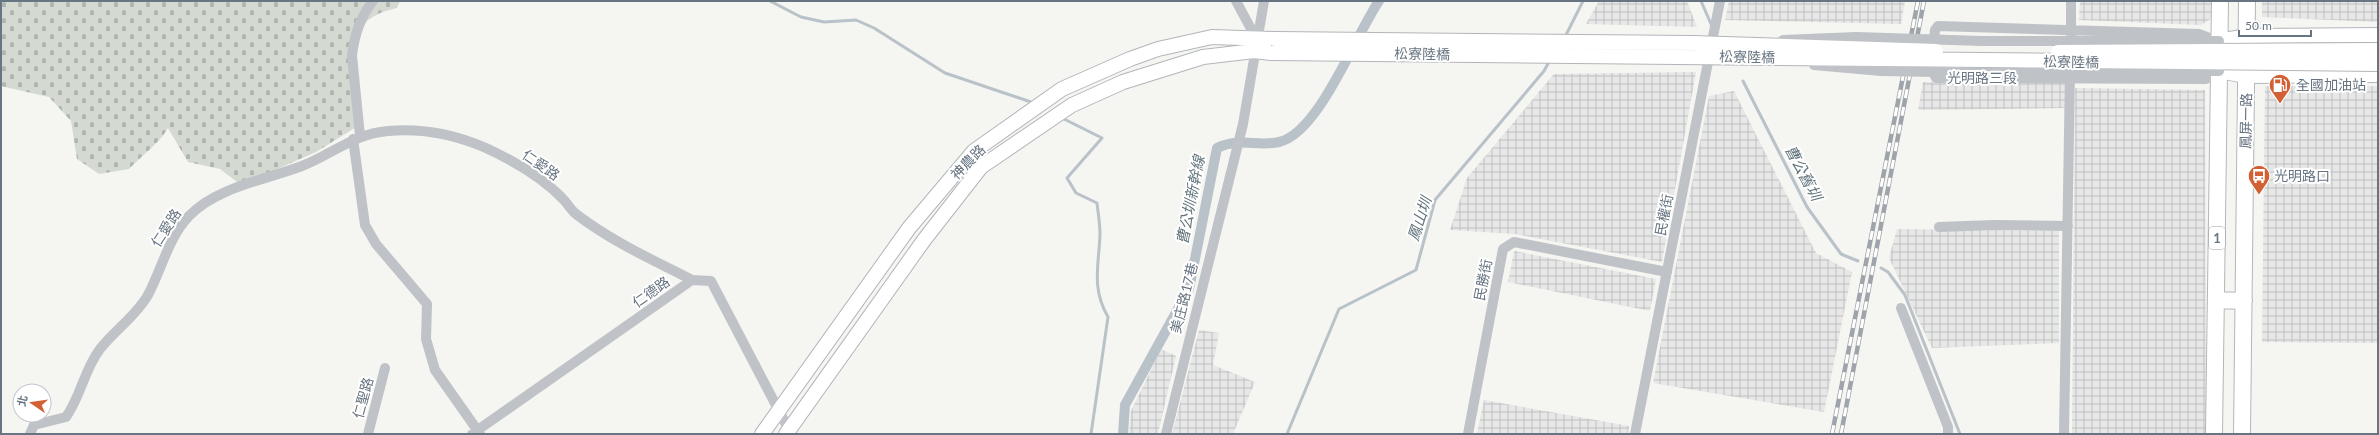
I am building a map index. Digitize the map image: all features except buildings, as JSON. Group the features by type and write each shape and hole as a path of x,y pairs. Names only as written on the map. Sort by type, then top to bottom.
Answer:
{"main road":[{"name":"1","path":"2219,41 2220,1"},
{"name":"1","path":"2247,1 2247,36"},
{"name":"鳳屏一路","path":"2242,434 2247,36"},
{"name":"鳳屏一路","path":"2214,434 2219,41"},
{"path":"2216,300 2244,301"}],"street":[{"path":"373,1 355,35 352,56 356,137 365,225 376,244 427,304 426,339 435,370 477,433"},
{"path":"1236,1 1255,45"},
{"name":"美庄路17巷","path":"1166,434 1243,124 1255,45 1264,1"},
{"name":"民權街","path":"1635,434 1720,1"},
{"path":"2064,434 2071,1"},
{"name":"光明路三段","path":"2219,71 2206,79 1936,78 1931,68 1935,30 1938,26 2199,34 2219,41 2247,36 2378,35"},
{"name":"神農路","path":"762,434 909,228 974,151 1062,89 1130,59 1158,49 1212,37 1255,45 1272,53"},
{"name":"松寮陸橋","path":"1693,50 1856,37 1982,41 2219,41"},
{"name":"神農路","path":"788,432 924,240 981,167 1072,105 1123,82 1203,57 1274,39"},
{"name":"松寮陸橋","path":"1274,39 1693,50 2378,64"},
{"name":"松寮陸橋","path":"1693,50 1881,71 1989,73 2219,71"},
{"name":"松寮陸橋","path":"1272,53 1693,50 1984,52 2378,50"},
{"path":"2219,71 2246,76 2378,75"},
{"name":"仁愛路","path":"30,434 34,426 66,417 72,408 88,366 100,348 132,316 148,295 166,252 188,217 205,202 305,165 356,137 388,131 446,134 485,148 523,167 563,199 574,213 626,245 692,280"},
{"path":"1939,227 1994,225 2068,226"},
{"name":"民勝街","path":"1468,434 1503,249 1514,242 1667,272"},
{"name":"仁德路","path":"477,433 692,280 710,281 779,411 788,432"},
{"path":"1901,308 1948,427 1948,434"},
{"name":"仁聖路","path":"368,434 385,368"}],"shaded area":[{"path":"1599,1 1687,1 1697,27 1586,24"},
{"path":"1729,1 1905,1 1901,24 1725,20"},
{"path":"2080,1 2214,1 2214,17 2201,25 2079,20"},
{"path":"2262,1 2378,1 2378,22 2262,17"},
{"path":"1696,72 1662,262 1515,234 1450,230 1467,178 1554,74"},
{"path":"1923,82 2067,82 2065,108 1918,110"},
{"path":"2265,86 2378,86 2378,343 2262,342"},
{"path":"2075,88 2205,90 2206,434 2072,434"},
{"path":"1734,91 1816,253 1852,272 1824,412 1653,383 1709,96"},
{"path":"1897,229 2059,231 2059,343 1932,348 1889,258"},
{"path":"1514,251 1656,279 1650,311 1508,282"},
{"path":"1199,330 1219,333 1213,365 1255,382 1233,434 1172,434"},
{"path":"1161,349 1176,356 1158,434 1129,434 1131,411"},
{"path":"1484,400 1629,426 1628,434 1477,434"}],"green space":[{"path":"1,1 400,1 397,8 376,15 367,21 361,30 356,51 355,64 358,126 316,152 241,185 220,169 188,162 168,128 155,144 129,169 99,174 77,159 71,121 49,97 1,86"}],"waterway":[{"path":"770,1 801,17 824,22 856,20 874,28 945,73 1034,103"},
{"name":"曹公圳新幹線","path":"1123,434 1125,405 1189,289 1217,148 1233,143 1263,144 1279,142 1294,135 1308,121 1322,103 1379,1"},
{"name":"鳳山圳","path":"1565,37 1583,1"},
{"name":"曹公舊圳","path":"1701,1 1711,24"},
{"name":"鳳山圳","path":"1287,434 1339,309 1416,270 1435,200 1544,71 1550,60"},
{"name":"曹公舊圳","path":"1743,81 1807,207 1841,254 1858,261"},
{"path":"1062,118 1102,138 1067,178 1076,193 1097,203 1100,234 1097,276 1099,296 1108,317 1091,434"},
{"name":"曹公舊圳","path":"1881,268 1888,272 1905,295 1960,434"}],"railway":[{"path":"1832,434 1918,1"},
{"path":"1841,434 1924,1"}],"place":[{"name":"全國加油站","path":"2280,104"},
{"name":"光明路口","path":"2259,196"}]}
